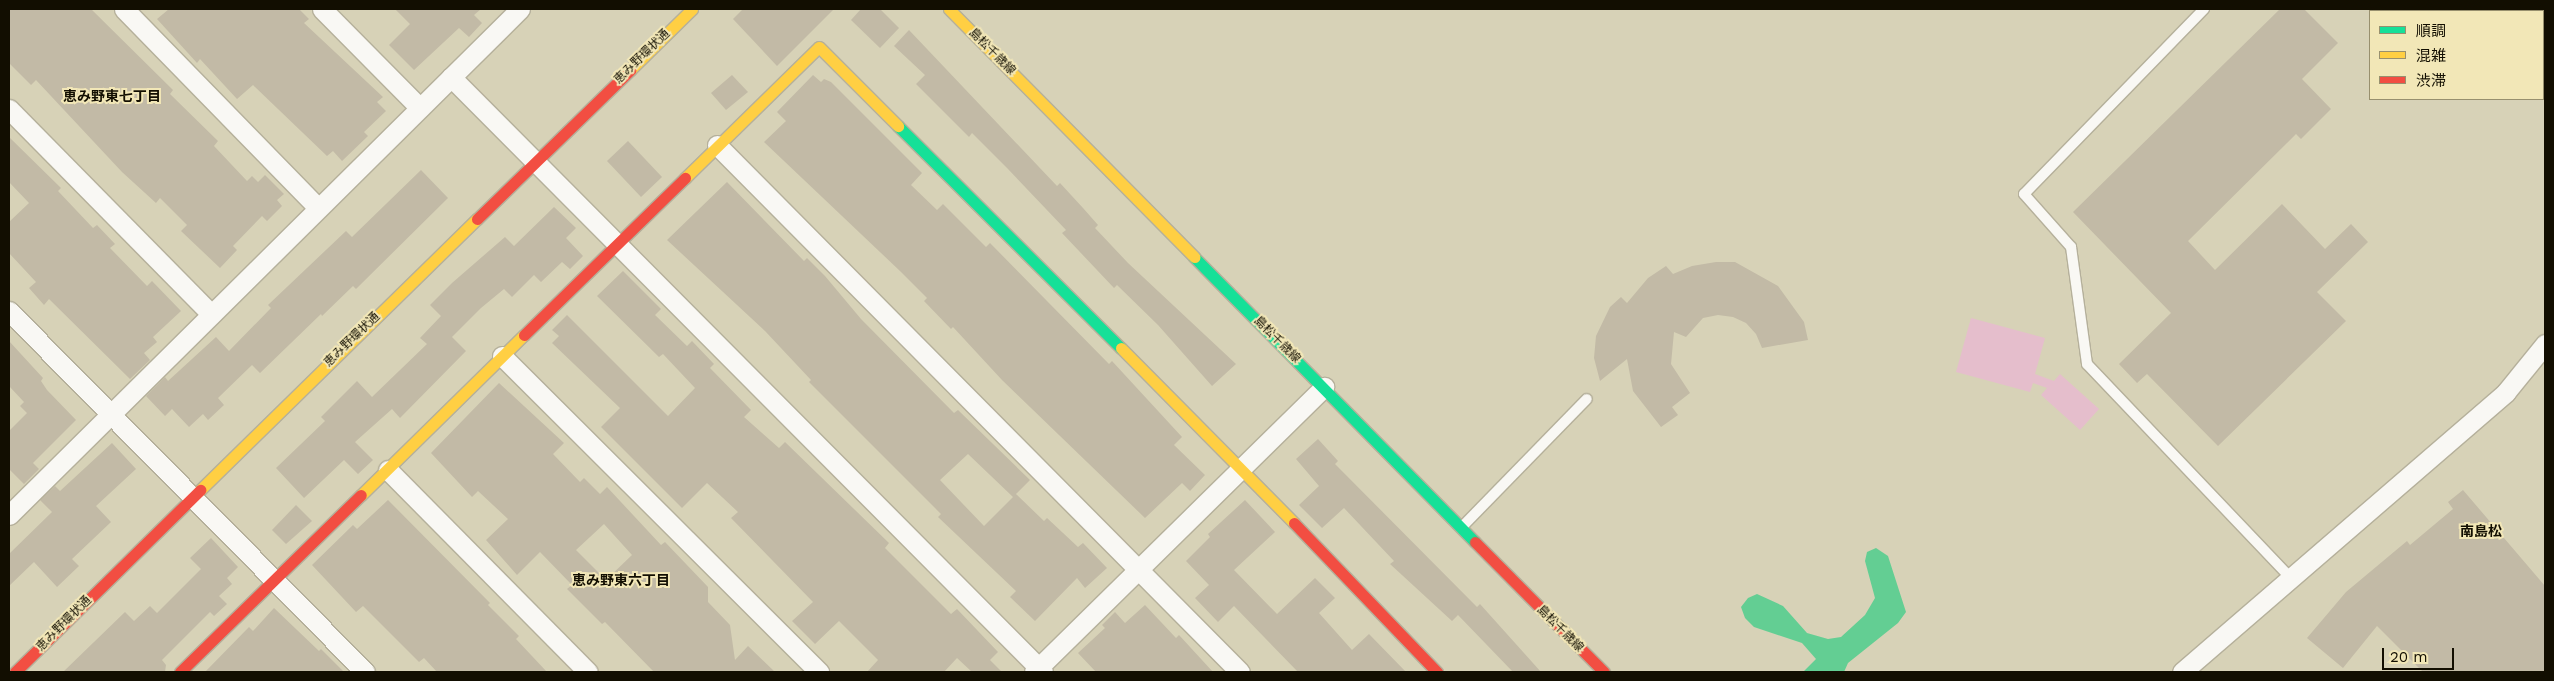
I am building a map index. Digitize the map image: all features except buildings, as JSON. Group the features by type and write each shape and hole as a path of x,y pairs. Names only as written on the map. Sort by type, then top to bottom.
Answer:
{"street":[{"path":"124,9 318,208"},
{"path":"322,9 420,108"},
{"path":"9,515 520,9"},
{"name":"恵み野環状通","path":"15,672 535,160 692,9"},
{"name":"島松千歳線","path":"949,9 1604,672"},
{"path":"180,672 388,470 716,144 819,47 1241,468 1436,672"},
{"path":"451,76 1039,671 1139,568 1324,387"},
{"path":"9,109 211,314"},
{"path":"716,144 1139,568 1240,672"},
{"path":"9,311 366,672"},
{"path":"2182,672 2506,392 2545,344"},
{"path":"502,356 819,672"},
{"path":"388,470 588,672"}],"lane":[{"path":"2204,9 2024,194 2071,246 2087,364 2291,578"},
{"path":"1460,528 1587,399"}],"shaded area":[{"path":"1971,318 2045,338 2035,374 2054,381 2060,374 2099,409 2080,430 2041,395 2047,388 2033,383 2030,392 1956,372"},
{"path":"1876,548 1888,556 1906,612 1898,623 1848,663 1844,672 1803,672 1816,659 1802,643 1754,627 1745,618 1741,607 1748,598 1757,594 1783,606 1807,633 1828,639 1841,637 1865,615 1875,598 1865,561 1867,552"}],"traffic: fast":[{"path":"898,126 1121,348"},
{"path":"1194,257 1475,542"}],"traffic: slow":[{"path":"630,70 692,9"},
{"path":"949,9 1194,257"},
{"path":"685,178 819,47 898,126"},
{"path":"200,490 477,219"},
{"path":"361,495 524,335"},
{"path":"1121,348 1294,523"}],"traffic: jam":[{"path":"477,219 630,70"},
{"path":"524,335 685,178"},
{"path":"15,672 200,490"},
{"path":"180,672 361,495"},
{"path":"1294,523 1437,672"},
{"path":"1475,542 1604,672"}],"district":[{"name":"恵み野東七丁目","path":"112,96"},
{"name":"南島松","path":"2481,531"},
{"name":"恵み野東六丁目","path":"621,580"}]}
